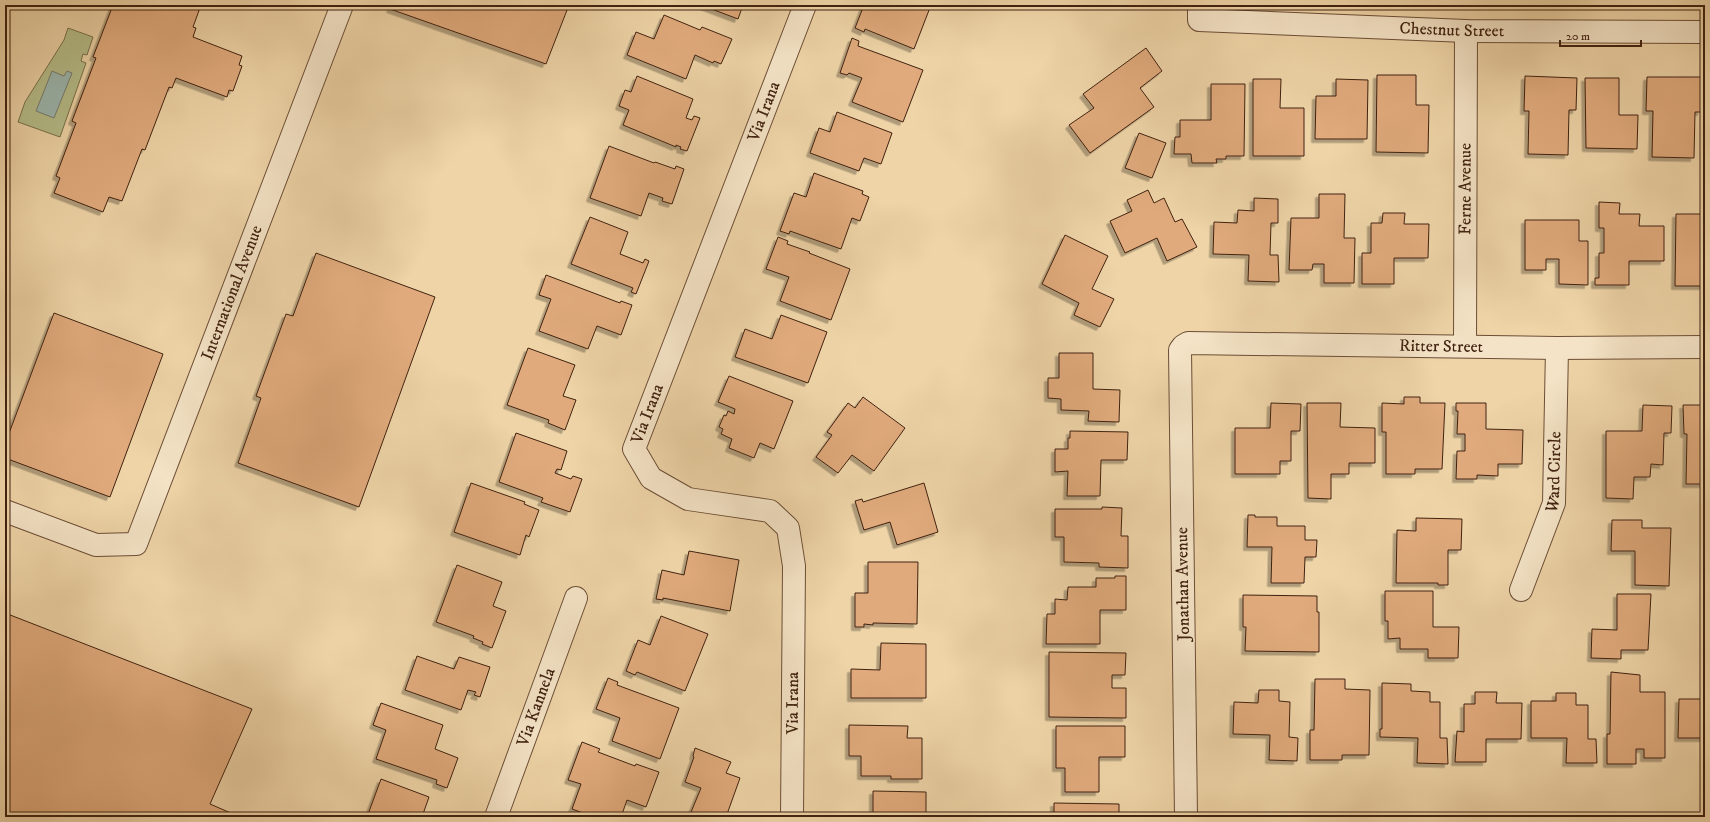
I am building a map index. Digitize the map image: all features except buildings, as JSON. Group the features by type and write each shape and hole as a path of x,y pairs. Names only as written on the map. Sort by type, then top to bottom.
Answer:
{"street":[{"name":"International Avenue","path":"5,511 96,545 136,544 342,5"},
{"name":"Via Irana","path":"792,817 794,566 788,528 770,511 688,498 651,478 634,449 805,5"},
{"name":"Chestnut Street","path":"1199,12 1466,31 1705,32"},
{"name":"Ferne Avenue","path":"1465,346 1466,31"},
{"name":"Ritter Street","path":"1180,350 1188,343 1557,348 1705,347"},
{"name":"Ward Circle","path":"1521,590 1554,503 1557,348"},
{"name":"Jonathan Avenue","path":"1180,350 1186,817"},
{"name":"Via Kannela","path":"496,817 576,598"}],"green space":[{"path":"68,28 93,37 87,55 83,54 81,61 86,63 60,137 18,122 25,102 64,40"}],"water":[{"path":"52,71 64,76 67,71 72,73 54,118 36,111"}]}
